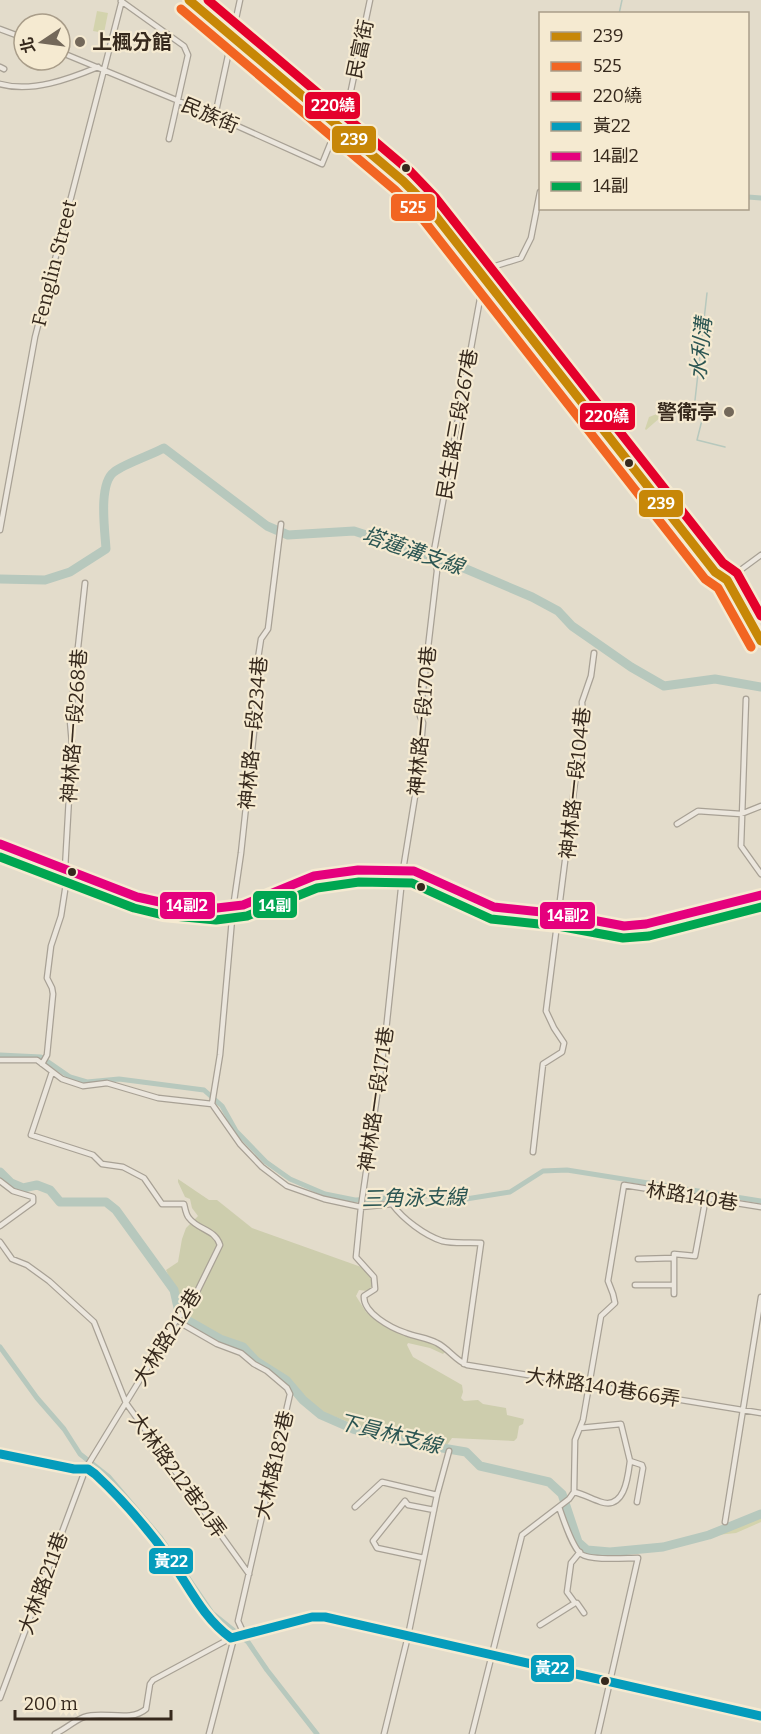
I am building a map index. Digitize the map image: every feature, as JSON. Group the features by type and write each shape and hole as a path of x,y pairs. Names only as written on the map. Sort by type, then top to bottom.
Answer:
{"main road":[{"path":"189,0 342,118 420,184 447,214 703,540 723,568 727,580 760,637"},
{"path":"199,0 232,32 413,190 441,221 715,572 727,580"}],"street":[{"path":"215,116 240,0"},
{"name":"民富街","path":"322,164 350,95 370,0"},
{"path":"122,1 184,46 188,55 169,139"},
{"name":"Fenglin Street","path":"0,530 35,338 100,69 122,1"},
{"name":"民族街","path":"72,57 215,116 322,164"},
{"path":"0,84 15,86 45,84 100,69"},
{"path":"489,268 520,258 531,238 539,197"},
{"name":"民生路三段267巷","path":"437,571 434,551 484,277"},
{"name":"神林路一段234巷","path":"212,1104 220,1055 233,908 258,695 257,665 261,639 268,629 281,524"},
{"path":"727,580 761,555"},
{"name":"神林路一段170巷","path":"403,870 418,778 423,723 420,713 437,571"},
{"name":"神林路一段268巷","path":"42,1064 47,1055 53,994 47,978 51,946 61,916 67,870 72,744 70,721 85,583"},
{"name":"神林路一段104巷","path":"533,1152 543,1065 562,1052 564,1042 546,1011 584,719 582,702 591,676 594,653"},
{"path":"746,699 741,846 761,874"},
{"path":"677,824 698,811 741,814 761,806"},
{"path":"0,844 137,897 164,903 233,908 314,876 358,870 403,870 433,878 494,907 560,914 633,926 761,894"},
{"name":"神林路一段171巷","path":"403,870 385,1040 356,1257 374,1276 375,1289 364,1296 369,1312 406,1333 437,1343 464,1364"},
{"path":"0,1060 31,1059 62,1078 83,1086 107,1083 158,1098 212,1104 240,1144 262,1167 287,1186 324,1199 361,1208 392,1204 401,1216 433,1237 444,1241 481,1243 464,1364"},
{"name":"大林路212巷","path":"52,1072 32,1135 93,1155 99,1163 123,1167 144,1178 162,1204 184,1203 189,1219 213,1233 220,1245 190,1306 177,1319 86,1468"},
{"path":"0,1181 12,1191 33,1197 33,1202 0,1226"},
{"name":"林路140巷","path":"590,1384 601,1316 615,1303 608,1281 624,1185 761,1206"},
{"path":"674,1294 674,1254 695,1256 706,1197"},
{"name":"大林路212巷21弄","path":"0,1242 12,1259 27,1265 49,1281 94,1322 126,1403 249,1574"},
{"path":"638,1259 674,1258"},
{"path":"634,1285 674,1285"},
{"path":"725,1522 761,1297"},
{"name":"大林路182巷","path":"177,1319 183,1325 217,1344 242,1353 287,1388 290,1394 238,1621 244,1634"},
{"name":"大林路140巷66弄","path":"464,1364 761,1413"},
{"path":"472,1734 522,1535 570,1498 574,1492 575,1440 583,1420 590,1384"},
{"path":"574,1492 609,1503 620,1497 627,1483 630,1461 621,1424 580,1428"},
{"path":"384,1734 408,1636 437,1495 449,1451"},
{"path":"0,1454 74,1470 86,1468 108,1486 167,1555 211,1621 233,1637"},
{"path":"630,1461 642,1465 643,1468 637,1502"},
{"name":"大林路211巷","path":"0,1698 86,1468"},
{"path":"355,1507 382,1482 437,1495"},
{"path":"424,1558 378,1548 373,1541 405,1501 408,1504 434,1510"},
{"path":"559,1507 575,1546 580,1552 593,1557 638,1558 598,1734"},
{"path":"580,1552 571,1563 567,1592 584,1613"},
{"path":"540,1625 575,1603"},
{"path":"55,1734 86,1717 142,1713 146,1709 150,1684 153,1680 233,1637 318,1616 761,1716"},
{"path":"209,1734 233,1637"}],"green space":[{"path":"97,11 108,13 104,33 93,31"},
{"path":"670,409 646,430 645,429 649,417"},
{"path":"178,1179 209,1200 217,1200 252,1228 364,1268 372,1275 373,1285 368,1291 359,1290 356,1296 366,1312 381,1323 412,1337 438,1345 445,1352 443,1354 430,1348 408,1343 407,1345 413,1357 462,1385 461,1398 464,1401 478,1400 483,1404 506,1408 507,1415 524,1419 523,1424 519,1426 517,1438 514,1441 452,1438 447,1445 369,1430 320,1411 307,1401 298,1388 257,1359 243,1345 221,1337 187,1317 166,1270 178,1262 186,1228 198,1216 192,1208 190,1199 185,1197"},
{"path":"761,1516 761,1522 736,1533 717,1535"}],"waterway":[{"path":"619,12 622,0"},
{"path":"749,197 761,198"},
{"name":"水利溝","path":"707,293 694,409 704,412 697,440 725,447"},
{"name":"塔蓮溝支線","path":"0,579 45,580 70,572 106,549 104,497 109,478 118,469 164,448 267,526 288,535 354,531 452,563 532,597 558,611 572,626 631,667 664,686 715,679 761,687"},
{"name":"三角泳支線","path":"0,1055 41,1057 70,1077 87,1082 119,1079 204,1090 222,1106 236,1131 266,1162 290,1179 325,1194 355,1200 381,1199 399,1194 466,1199 510,1192 543,1171 567,1170 761,1201"},
{"name":"下員林支線","path":"0,1172 11,1183 23,1188 37,1185 50,1190 60,1202 106,1202 116,1210 174,1290 179,1312 185,1319 220,1339 243,1347 256,1361 286,1380 303,1400 321,1415 353,1429 407,1442 466,1452 480,1466 549,1482 562,1494 578,1542 587,1550 610,1552 663,1547 709,1535 761,1514"},
{"path":"0,1347 37,1398 64,1429 80,1454 109,1477 160,1537 212,1613 248,1642 317,1734"}],"transit line":[{"name":"239","path":"189,0 403,181 427,205 715,572 727,580 761,641"},
{"name":"220繞","path":"208,0 411,172 435,197 723,563 737,573 761,616"},
{"name":"525","path":"181,9 395,190 418,213 705,579 718,588 751,647"},
{"name":"14副2","path":"0,844 137,897 164,903 217,908 243,905 314,876 358,870 414,871 494,907 560,914 624,926 646,924 761,895"},
{"name":"14副","path":"0,857 134,908 163,915 216,920 247,916 317,888 359,882 412,883 491,919 558,926 623,938 649,936 761,907"},
{"name":"黃22","path":"0,1454 74,1469 88,1469 95,1474 143,1525 169,1558 204,1611 231,1638 312,1617 325,1617 761,1716"}],"place":[{"name":"上楓分館","path":"80,42"},
{"name":"警衛亭","path":"729,412"}]}
